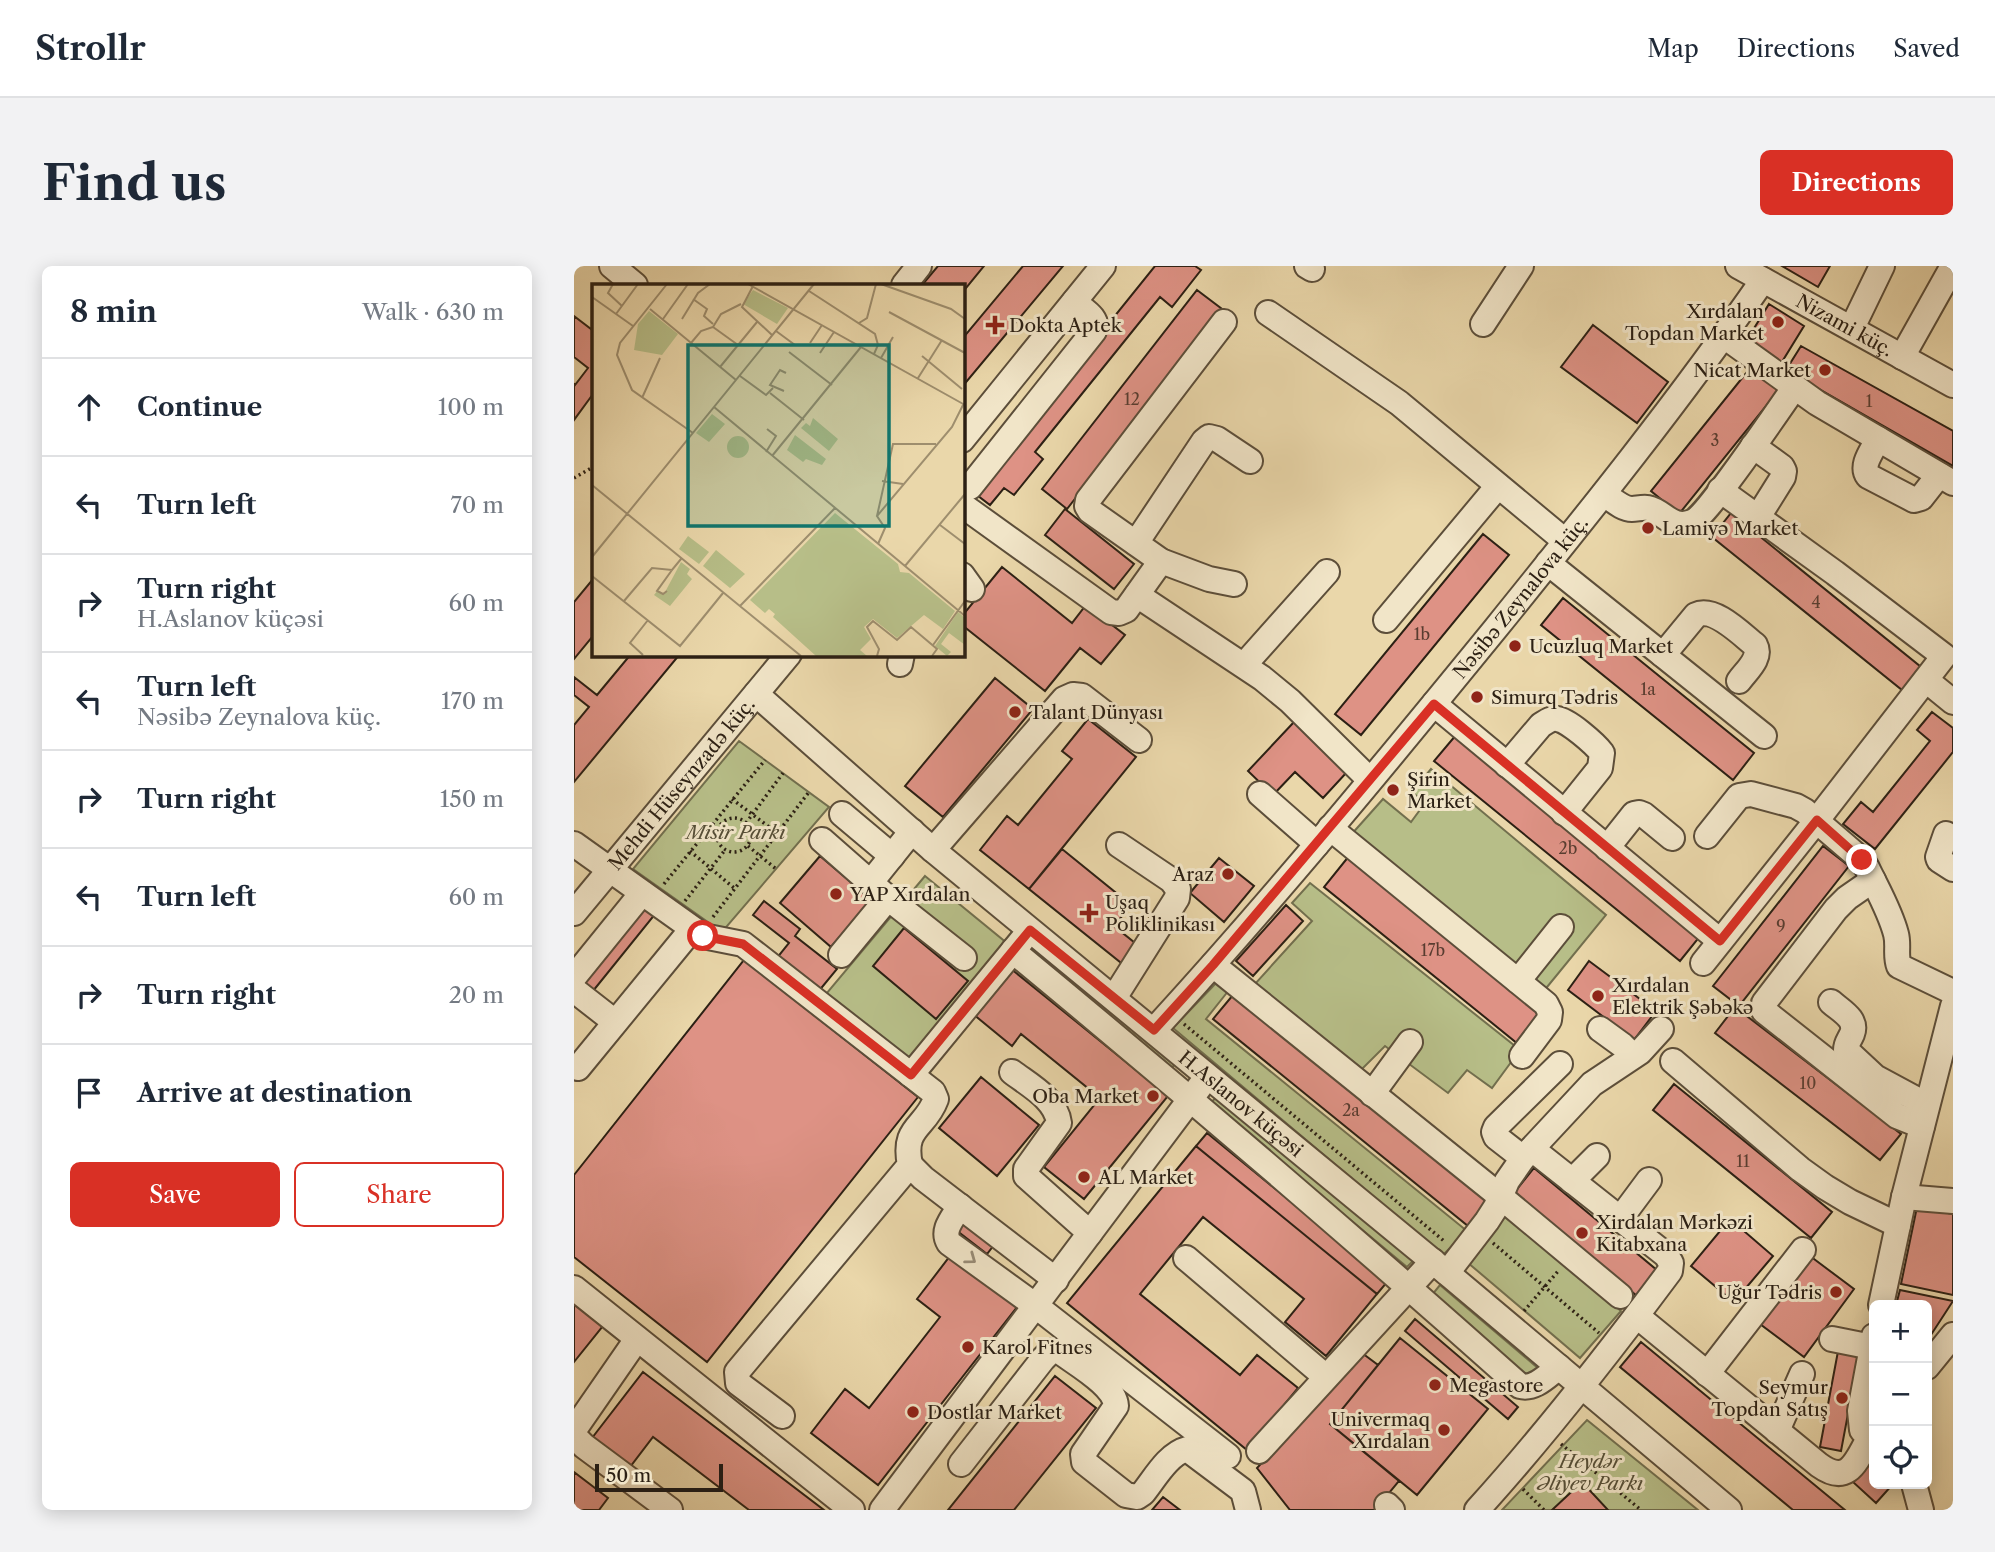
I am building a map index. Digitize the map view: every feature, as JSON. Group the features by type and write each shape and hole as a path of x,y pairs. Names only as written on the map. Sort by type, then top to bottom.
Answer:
{"street":[{"path":"612,266 634,284"},
{"path":"964,438 1103,266"},
{"path":"1483,324 1521,266"},
{"name":"Nizami küç.","path":"1738,266 1953,385"},
{"path":"1852,328 1882,266"},
{"path":"1902,357 1953,266"},
{"name":"Nəsibə Zeynalova küç.","path":"1154,1030 1213,965 1434,704 1604,494 1724,337 1763,280"},
{"path":"1074,302 1095,321 1094,331 966,496 1111,612 1126,610 1161,561"},
{"path":"1268,313 1399,403 1565,541"},
{"path":"1224,322 1088,500 1087,506 1090,511 1161,561 1209,579 1234,584"},
{"path":"1724,337 1794,388 1946,479 1921,498 1914,500 1868,476 1865,465 1878,439"},
{"path":"1014,376 1040,399"},
{"path":"1604,494 1625,508 1651,508 1671,522 1692,522 1720,490 1794,388"},
{"path":"996,399 1021,423"},
{"path":"1136,543 1204,441 1209,438 1217,439 1250,461"},
{"path":"1753,446 1784,471 1758,517"},
{"path":"1386,620 1498,486"},
{"path":"1703,963 1948,650 1720,490"},
{"path":"1548,563 1764,736"},
{"path":"1244,665 1327,572"},
{"path":"1137,595 1244,665 1290,701 1370,780"},
{"path":"1663,655 1696,615 1702,612 1715,614 1758,650 1757,656 1739,681"},
{"name":"Mehdi Hüseynzadə küç.","path":"574,913 787,656"},
{"path":"1926,680 1953,702"},
{"name":"H.Aslanov küçəsi","path":"756,694 933,850 1030,930 1444,1260 1559,1367 1729,1510"},
{"path":"933,850 1063,699 1073,695 1082,696 1139,740"},
{"path":"1434,704 1720,941"},
{"path":"1507,765 1548,720 1566,722 1598,747 1602,753 1600,768 1564,813"},
{"path":"1260,794 1323,836 1546,1004 1550,1012 1549,1020 1522,1056"},
{"path":"1707,836 1739,796 1751,794 1796,806 1817,820 1862,860 1894,927 1899,966 1953,992"},
{"path":"1607,848 1634,814 1639,813 1672,838"},
{"path":"842,814 892,856"},
{"path":"841,955 879,890 892,856 912,831"},
{"path":"1947,834 1938,857 1953,869"},
{"path":"822,840 964,958"},
{"path":"574,844 610,870 651,890 701,925 703,936 743,944 933,1091 936,1100 933,1108 915,1128 908,1141 910,1165 923,1178 1056,1280"},
{"path":"1114,998 1177,898 1178,889 1171,880 1119,845"},
{"path":"1873,880 1836,909 1764,1003 1764,1011 1897,1116 1924,1115"},
{"path":"574,977 651,890"},
{"path":"578,1068 701,925"},
{"path":"1518,981 1561,927"},
{"path":"911,1075 1030,930"},
{"path":"1013,951 1191,1099 1520,1386 1532,1386 1559,1367"},
{"path":"1213,965 1501,1196 1620,1296"},
{"path":"574,990 615,1022"},
{"path":"1831,1002 1849,1017 1854,1029 1846,1050 1875,1077 1924,1115"},
{"path":"1882,1300 1904,1196 1953,1006"},
{"path":"1600,1029 1633,1056"},
{"path":"1259,1451 1326,1377 1487,1221 1507,1181 1527,1153 1592,1084 1649,1044 1661,1029"},
{"path":"1372,1094 1410,1042"},
{"path":"1673,1062 1817,1181 1850,1202 1898,1225"},
{"path":"1477,1510 1583,1386 1670,1271 1671,1263 1666,1255 1572,1181 1496,1137 1496,1127 1560,1064"},
{"path":"1012,1072 1050,1102 1058,1113 1059,1123 1026,1169 1026,1176 1090,1233"},
{"path":"882,1510 1209,1075"},
{"path":"1572,1181 1597,1156"},
{"path":"782,1416 738,1383 737,1372 910,1165"},
{"path":"1620,1219 1649,1180"},
{"path":"1904,1196 1953,1201"},
{"path":"960,1206 945,1230 949,1243 1036,1306 1228,1456"},
{"path":"1707,1374 1803,1250"},
{"path":"1186,1258 1326,1377"},
{"path":"574,1288 852,1510"},
{"path":"1372,1350 1415,1292"},
{"path":"1637,1317 1830,1473 1837,1474 1851,1468 1869,1443"},
{"path":"637,1339 574,1430 574,1436 670,1510"},
{"path":"1832,1339 1869,1342"},
{"path":"1931,1363 1951,1340"},
{"path":"961,1464 1043,1359 1051,1351 1059,1351 1110,1389 1116,1398 1116,1406 1083,1454 1084,1462 1126,1495 1137,1497 1173,1456 1187,1449 1243,1491 1248,1510"},
{"path":"1869,1362 1860,1421 1862,1430 1869,1435"},
{"path":"1777,1431 1802,1374"},
{"path":"1915,1489 1921,1510"}],"path":[{"path":"574,478 592,468"},
{"path":"651,890 690,851 765,760"},
{"path":"746,823 783,773"},
{"path":"701,925 735,888 809,792"},
{"path":"732,799 778,833"},
{"path":"739,819 746,823 751,838 748,846 733,852 720,845 717,837 723,822 739,819"},
{"path":"748,846 776,869"},
{"path":"683,904 726,850"},
{"path":"690,851 735,888"},
{"path":"1180,1020 1444,1260"},
{"path":"1486,1238 1601,1334"},
{"path":"1524,1311 1565,1263"},
{"path":"1546,1430 1641,1510"},
{"path":"1508,1475 1544,1510"},
{"path":"1532,1510 1538,1504"}],"green space":[{"name":"Misir Parkı","path":"739,741 829,807 722,932 633,869"},
{"path":"1431,769 1606,915 1543,992 1350,836 1383,799 1411,822 1425,803 1412,792"},
{"path":"925,876 1008,944 912,1061 826,994"},
{"path":"1310,883 1520,1050 1492,1088 1467,1070 1448,1093 1385,1046 1362,1069 1254,985 1312,921 1292,903"},
{"path":"1040,952 1176,1063 1170,1070 1034,959"},
{"path":"1218,981 1229,990 1206,1019 1467,1231 1443,1255 1173,1028"},
{"path":"1217,1097 1414,1260 1407,1267 1210,1103"},
{"path":"1505,1213 1621,1311 1580,1358 1467,1262"},
{"path":"1440,1285 1539,1369 1529,1377 1431,1296"},
{"name":"Heydər Əliyev Parkı","path":"1587,1420 1698,1510 1502,1510"}],"building":[{"path":"938,266 984,266 964,291 964,284 923,284"},
{"path":"1023,266 1063,266 964,385 964,337"},
{"path":"1155,266 1195,266 1201,270 1172,307 1160,297 1035,452 1043,459 1014,495 1004,488 990,505 973,492"},
{"path":"1782,266 1830,266 1818,287"},
{"path":"1197,290 1222,309 1067,509 1042,489"},
{"path":"1769,304 1804,326 1780,365 1745,343"},
{"path":"574,316 592,328 592,395 574,420 574,384 588,368 574,357"},
{"path":"1593,325 1668,382 1637,423 1561,367"},
{"path":"1801,346 1953,431 1953,466 1786,370"},
{"path":"1751,367 1779,390 1679,514 1651,491"},
{"path":"1065,509 1134,564 1114,589 1045,535"},
{"path":"1731,513 1921,667 1902,690 1712,537"},
{"path":"1483,534 1509,555 1361,735 1335,714"},
{"path":"1002,567 1072,623 1086,605 1125,635 1101,664 1080,648 1045,691 964,627 964,614"},
{"path":"592,580 592,637 574,659 574,602"},
{"path":"1563,598 1754,753 1733,780 1541,625"},
{"path":"629,656 678,656 574,782 574,725 589,707 574,695 574,677 597,695"},
{"path":"995,678 1033,709 943,817 905,786"},
{"path":"1932,712 1953,728 1953,752 1875,849 1843,824 1861,802 1873,812 1930,741 1917,730"},
{"path":"1088,719 1136,757 1029,889 980,850 1007,816 1018,825 1072,759 1062,751"},
{"path":"1294,722 1347,772 1323,798 1295,772 1273,795 1248,771"},
{"path":"1456,735 1701,935 1680,961 1434,761"},
{"path":"1823,846 1849,866 1739,1006 1713,986"},
{"path":"1062,849 1131,905 1114,926 1140,947 1125,966 1029,889"},
{"path":"820,856 872,900 831,947 780,903"},
{"path":"1349,856 1543,1014 1518,1044 1324,887"},
{"path":"1219,858 1254,886 1224,922 1190,893"},
{"path":"764,901 800,929 795,936 837,969 818,992 776,959 789,943 753,915"},
{"path":"645,905 656,913 593,991 583,983"},
{"path":"1286,905 1303,921 1253,976 1236,961"},
{"path":"904,928 968,981 936,1019 873,966"},
{"path":"744,960 918,1097 707,1362 574,1257 574,1175"},
{"path":"1589,961 1656,1011 1634,1040 1568,990"},
{"path":"1010,968 1168,1096 1084,1199 1044,1167 1100,1098 1021,1034 1012,1046 973,1014"},
{"path":"1233,995 1488,1201 1468,1226 1213,1019"},
{"path":"1735,1007 1901,1134 1880,1160 1715,1033"},
{"path":"981,1077 1039,1125 997,1176 939,1128"},
{"path":"1674,1084 1832,1212 1811,1238 1653,1110"},
{"path":"1207,1133 1388,1281 1377,1294 1196,1146"},
{"path":"1196,1146 1377,1294 1326,1356 1285,1322 1304,1299 1203,1217 1140,1294 1240,1375 1257,1355 1298,1388 1247,1450 1067,1303"},
{"path":"1534,1168 1658,1271 1637,1296 1514,1193"},
{"path":"1917,1207 1953,1214 1953,1295 1901,1284"},
{"path":"1730,1219 1773,1256 1734,1302 1691,1266"},
{"path":"964,1220 994,1245 987,1254 956,1230"},
{"path":"950,1256 1017,1307 878,1485 811,1433 845,1389 869,1408 940,1317 917,1299"},
{"path":"1810,1256 1854,1289 1804,1357 1760,1324"},
{"path":"1900,1290 1953,1301 1932,1333 1932,1300 1897,1300"},
{"path":"574,1303 603,1326 574,1362"},
{"path":"1415,1319 1518,1407 1508,1419 1405,1331"},
{"path":"1400,1338 1488,1409 1417,1495 1330,1424"},
{"path":"1641,1342 1845,1510 1793,1510 1620,1367"},
{"path":"1839,1346 1860,1350 1841,1451 1820,1447"},
{"path":"1362,1353 1378,1365 1330,1424 1399,1481 1375,1510 1290,1510 1257,1468"},
{"path":"643,1372 824,1510 749,1510 653,1437 630,1467 592,1438"},
{"path":"1055,1376 1096,1408 1014,1510 948,1510"},
{"path":"1869,1464 1869,1489 1889,1489 1876,1503 1853,1482"},
{"path":"574,1472 608,1498 599,1510 574,1510"},
{"path":"1582,1482 1608,1510 1552,1510"},
{"path":"1163,1497 1180,1510 1152,1510"}],"place":[{"name":"Xırdalan Topdan Market","path":"1778,322"},
{"name":"Dokta Aptek","path":"995,325"},
{"name":"Nicat Market","path":"1825,370"},
{"name":"Lamiyə Market","path":"1648,528"},
{"name":"Ucuzluq Market","path":"1515,646"},
{"name":"Simurq Tədris","path":"1477,697"},
{"name":"Talant Dünyası","path":"1015,712"},
{"name":"Şirin Market","path":"1393,790"},
{"name":"Araz","path":"1228,874"},
{"name":"YAP Xırdalan","path":"836,894"},
{"name":"Uşaq Poliklinikası","path":"1089,913"},
{"name":"Xırdalan Elektrik Şəbəkə","path":"1598,996"},
{"name":"Oba Market","path":"1153,1096"},
{"name":"AL Market","path":"1084,1177"},
{"name":"Xirdalan Mərkəzi Kitabxana","path":"1582,1233"},
{"name":"Uğur Tədris","path":"1836,1292"},
{"name":"Karol Fitnes","path":"968,1347"},
{"name":"Megastore","path":"1435,1385"},
{"name":"Seymur Topdan Satış","path":"1842,1398"},
{"name":"Dostlar Market","path":"913,1412"},
{"name":"Univermaq Xırdalan","path":"1444,1430"}],"route":[{"path":"703,936 743,944 911,1075 1030,930 1154,1030 1317,844 1434,704 1720,941 1817,820 1862,860"}]}
